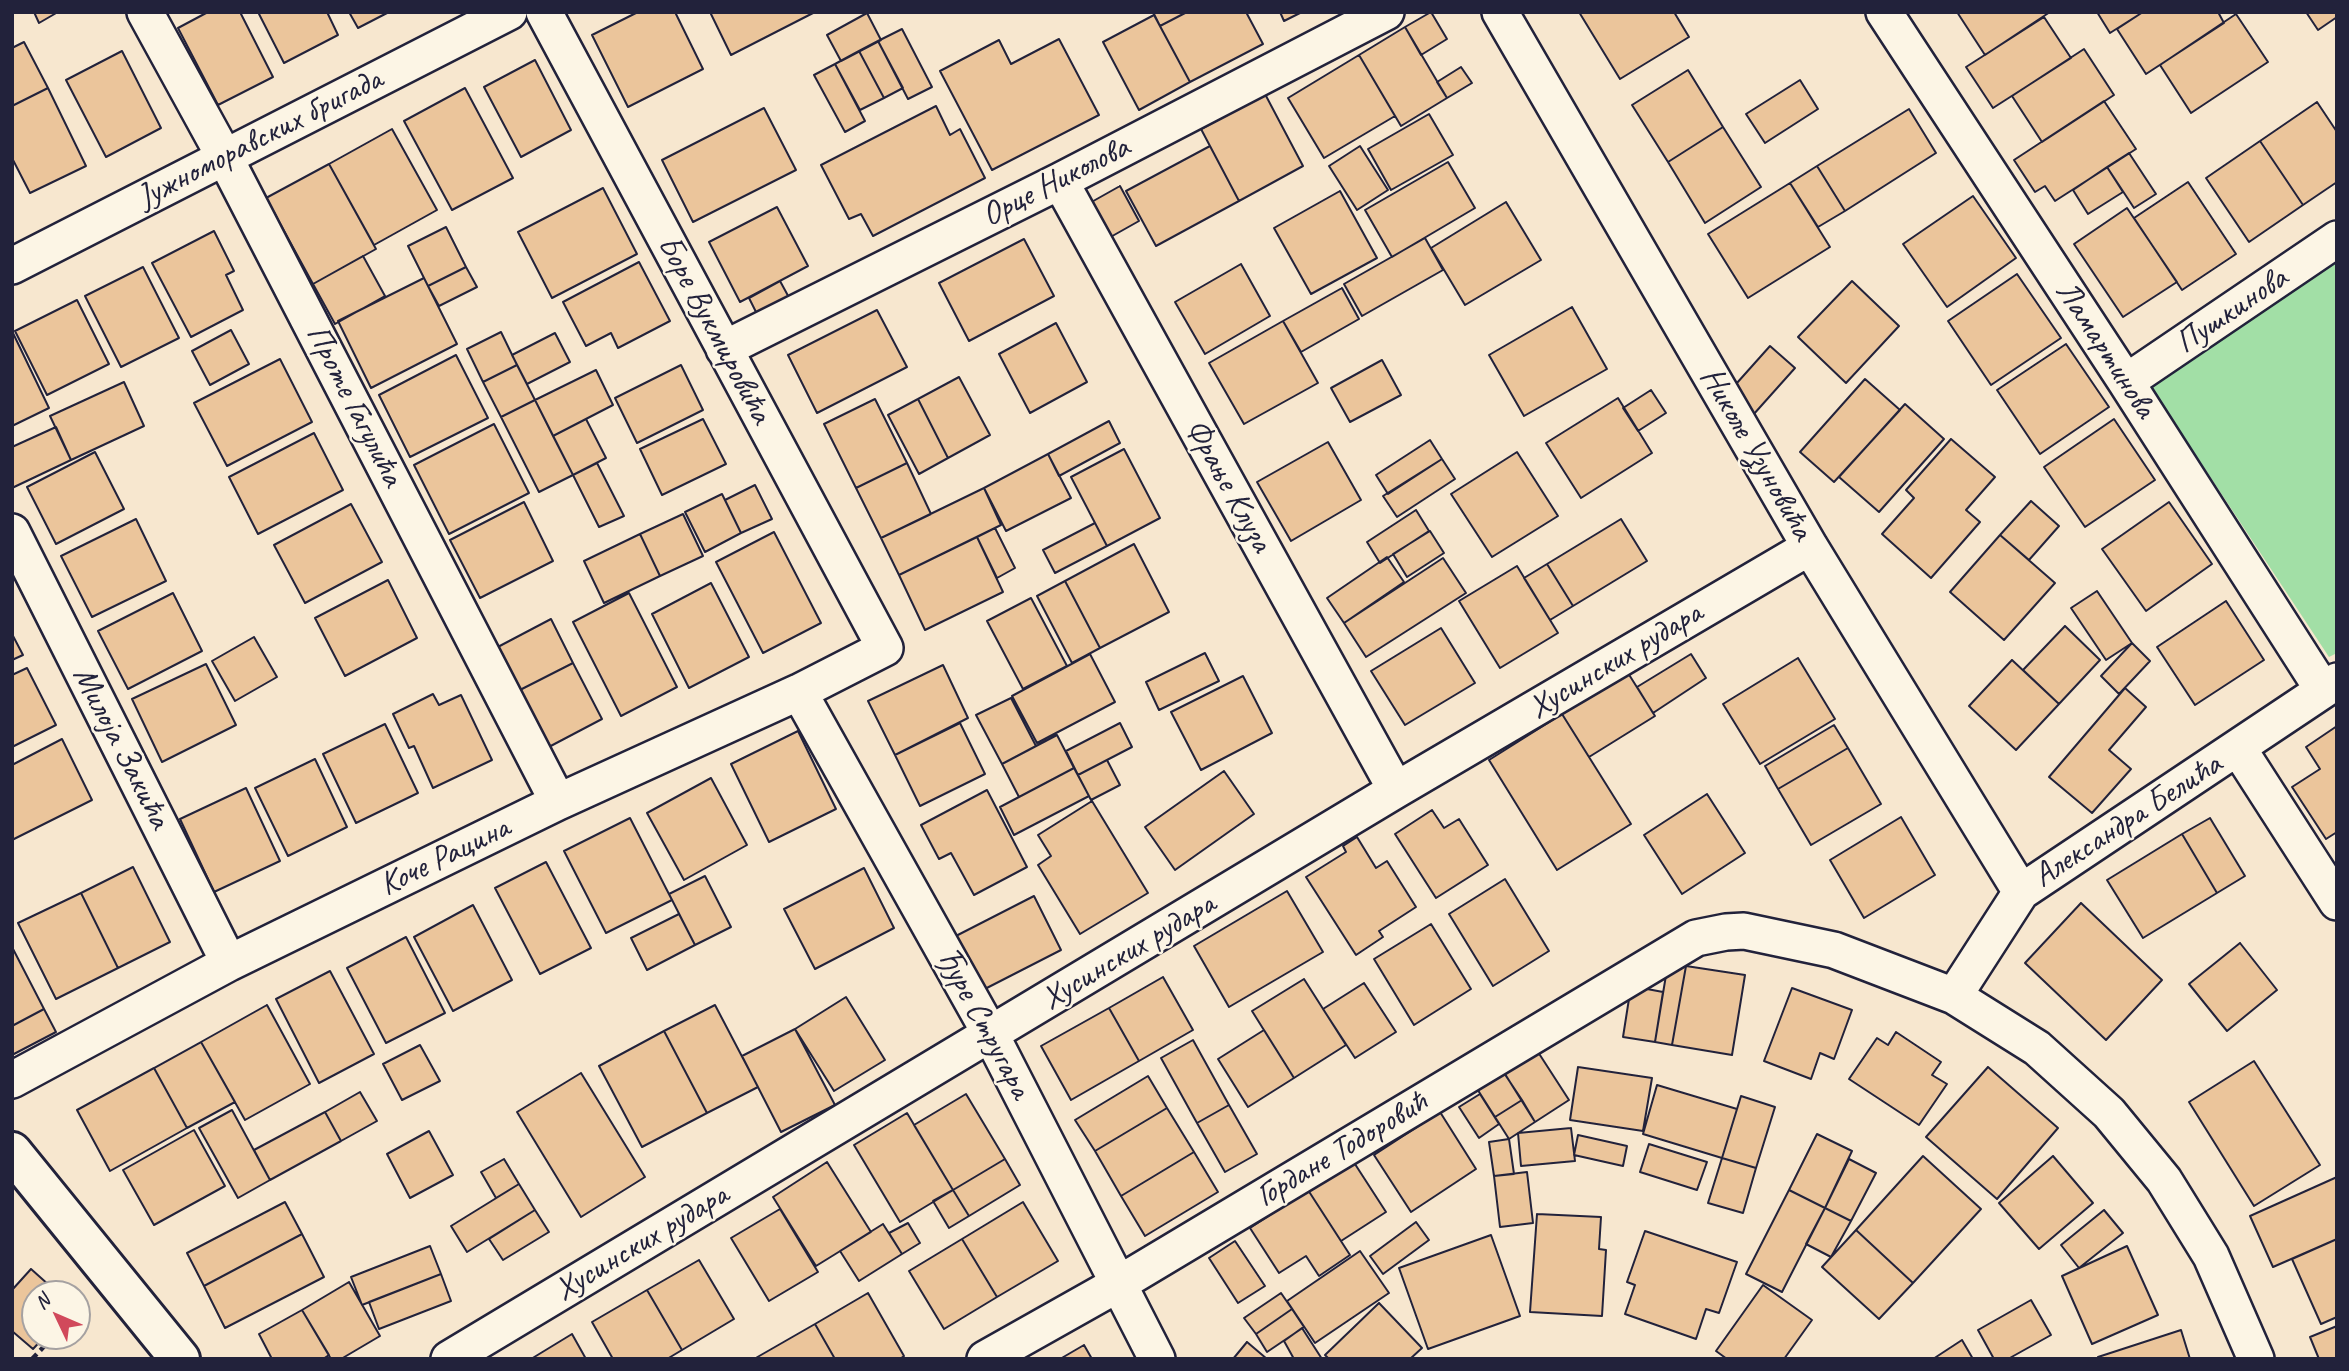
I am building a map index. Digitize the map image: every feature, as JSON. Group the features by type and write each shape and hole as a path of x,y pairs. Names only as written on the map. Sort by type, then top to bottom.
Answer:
{"street":[{"name":"Проте Гагулића","path":"145,12 225,156 558,802"},
{"name":"Јужноморавских бригада","path":"12,266 509,12"},
{"name":"Боре Вукмировића","path":"544,12 885,648"},
{"name":"Орце Николова","path":"724,349 1059,181 1386,12"},
{"name":"Николе Узуновића","path":"1500,12 1810,547 2021,892"},
{"name":"Ламартинова","path":"1884,12 2126,382 2330,685"},
{"name":"Фрање Клуза","path":"1059,181 1396,790"},
{"name":"Пушкинова","path":"2126,382 2337,239"},
{"name":"Милоја Закића","path":"12,532 229,963"},
{"name":"Хусинских рудара","path":"449,1359 1396,790 1810,547"},
{"name":"Коче Рацина","path":"12,1080 229,963 558,802 799,692 885,648"},
{"name":"Александра Белића","path":"1954,996 2021,892 2330,685"},
{"name":"Ђуре Стругара","path":"799,692 991,1035 1157,1359"},
{"path":"2238,748 2337,902"},
{"name":"Гордане Тодоровић","path":"985,1359 1120,1283 1696,938 1735,932 1772,936 1833,950 1954,996"},
{"path":"1954,996 2037,1048 2109,1113 2164,1180 2210,1256 2256,1359"},
{"path":"12,1152 180,1359"}],"green space":[{"path":"2337,260 2337,653 2329,657 2149,384"}],"building":[{"path":"34,12 58,12 39,23"},
{"path":"208,12 240,12 273,77 218,105 178,28"},
{"path":"258,12 327,12 338,35 284,63"},
{"path":"349,12 389,12 358,28"},
{"path":"638,12 675,12 703,69 628,107 592,35"},
{"path":"710,12 815,12 731,55"},
{"path":"1153,12 1187,12 1160,26"},
{"path":"1187,12 1246,12 1263,44 1190,82 1160,26"},
{"path":"1280,12 1302,12 1284,21"},
{"path":"1431,12 1447,39 1421,55 1405,27"},
{"path":"1579,12 1674,12 1689,37 1620,79"},
{"path":"1957,12 2050,12 1985,55"},
{"path":"2097,12 2143,12 2110,33"},
{"path":"2143,12 2218,12 2224,23 2146,74 2117,29"},
{"path":"2306,12 2337,12 2337,17 2318,30"},
{"path":"867,13 881,40 841,61 827,35"},
{"path":"2236,14 2268,62 2191,113 2160,65"},
{"path":"1154,15 1190,82 1139,110 1103,42"},
{"path":"2044,17 2071,58 1993,108 1966,67"},
{"path":"1405,27 1447,98 1401,126 1359,55"},
{"path":"902,29 932,87 908,99 878,41"},
{"path":"1059,39 1099,115 992,170 940,71 999,40 1011,64"},
{"path":"878,41 903,88 884,98 859,51"},
{"path":"24,42 48,88 12,106 12,48"},
{"path":"2084,49 2114,95 2042,142 2012,96"},
{"path":"122,51 161,128 106,157 66,80"},
{"path":"859,51 884,98 860,110 835,64"},
{"path":"1359,55 1395,116 1324,158 1288,98"},
{"path":"535,60 571,130 521,157 484,87"},
{"path":"835,64 865,121 845,132 814,75"},
{"path":"1461,67 1472,83 1447,98 1437,82"},
{"path":"1688,70 1723,127 1668,162 1632,105"},
{"path":"1800,80 1818,109 1765,143 1746,114"},
{"path":"48,88 86,166 30,193 12,158 12,106"},
{"path":"465,88 513,178 452,210 404,121"},
{"path":"1265,94 1303,166 1239,201 1201,129"},
{"path":"2104,101 2136,149 2055,201 2045,186 2035,192 2014,160"},
{"path":"2317,102 2337,132 2337,182 2303,205 2260,141"},
{"path":"936,106 950,135 960,129 985,178 873,236 861,214 849,219 821,165"},
{"path":"764,108 796,170 693,222 662,160"},
{"path":"1909,109 1936,153 1845,211 1817,166"},
{"path":"1429,114 1453,155 1391,190 1368,149"},
{"path":"1723,127 1761,187 1705,223 1668,162"},
{"path":"392,129 437,210 374,245 329,164"},
{"path":"2260,141 2303,205 2249,242 2206,178"},
{"path":"1210,146 1239,201 1156,246 1126,191"},
{"path":"1360,146 1388,190 1357,210 1329,166"},
{"path":"2129,153 2156,194 2134,208 2107,167"},
{"path":"1448,162 1475,208 1392,257 1365,210"},
{"path":"329,164 376,249 313,284 266,198"},
{"path":"1817,166 1845,211 1818,227 1790,183"},
{"path":"2107,167 2123,192 2088,214 2073,190"},
{"path":"2188,182 2236,254 2182,290 2134,218"},
{"path":"1790,183 1830,247 1748,298 1708,234"},
{"path":"1120,186 1139,221 1107,239 1088,204"},
{"path":"603,188 637,254 552,298 518,232"},
{"path":"1340,191 1377,258 1311,294 1274,228"},
{"path":"1973,196 2016,258 1947,307 1903,244"},
{"path":"1506,202 1541,260 1465,305 1431,248"},
{"path":"777,207 808,266 740,302 709,242"},
{"path":"2127,208 2177,282 2123,317 2074,244"},
{"path":"446,227 466,267 428,286 408,246"},
{"path":"214,231 234,271 226,275 243,310 191,337 152,263"},
{"path":"1425,238 1443,270 1362,316 1344,284"},
{"path":"1024,239 1054,296 969,341 939,283"},
{"path":"363,256 385,296 335,324 313,284"},
{"path":"639,262 670,321 618,348 611,333 586,346 563,302"},
{"path":"1241,264 1270,316 1205,354 1175,302"},
{"path":"143,267 179,338 121,367 85,296"},
{"path":"466,267 477,287 439,306 428,286"},
{"path":"2017,274 2061,338 1991,385 1948,321"},
{"path":"424,278 457,344 371,388 338,321"},
{"path":"780,281 792,303 760,320 749,298"},
{"path":"1852,281 1899,326 1846,383 1798,337"},
{"path":"1342,288 1359,319 1301,352 1283,321"},
{"path":"77,300 109,364 47,395 15,331"},
{"path":"1572,307 1607,369 1524,416 1489,355"},
{"path":"877,310 907,367 817,413 788,355"},
{"path":"1283,321 1318,383 1244,424 1209,363"},
{"path":"1056,323 1087,382 1030,413 999,354"},
{"path":"231,330 249,364 210,385 192,351"},
{"path":"12,331 49,408 12,426"},
{"path":"501,332 517,365 483,382 467,349"},
{"path":"555,333 570,362 527,384 512,355"},
{"path":"2066,344 2109,407 2040,454 1997,390"},
{"path":"1770,346 1795,368 1753,415 1728,393"},
{"path":"456,355 488,418 410,457 379,395"},
{"path":"280,359 312,422 227,466 194,403"},
{"path":"1382,360 1401,395 1350,422 1331,388"},
{"path":"517,365 535,400 501,417 483,382"},
{"path":"681,365 703,410 637,443 615,398"},
{"path":"596,370 613,405 553,436 535,400"},
{"path":"959,377 990,435 948,458 918,399"},
{"path":"1865,379 1900,410 1834,482 1800,452"},
{"path":"124,382 144,426 71,460 50,416"},
{"path":"1651,390 1666,413 1638,431 1623,408"},
{"path":"1618,398 1652,453 1581,498 1546,443"},
{"path":"875,399 907,463 856,488 824,424"},
{"path":"918,399 948,458 919,474 888,415"},
{"path":"535,400 573,475 539,492 501,417"},
{"path":"1905,404 1944,439 1879,512 1839,477"},
{"path":"586,419 606,458 573,475 553,436"},
{"path":"703,419 726,464 662,495 640,449"},
{"path":"2114,419 2155,480 2085,527 2044,467"},
{"path":"1109,421 1120,443 1059,476 1048,454"},
{"path":"494,424 529,493 449,534 414,465"},
{"path":"56,427 71,460 12,488 12,447"},
{"path":"314,433 343,490 258,534 229,477"},
{"path":"1951,439 1995,477 1966,510 1980,522 1931,578 1882,534 1914,498 1906,490"},
{"path":"1430,440 1442,459 1388,494 1376,475"},
{"path":"1328,442 1361,500 1291,541 1257,482"},
{"path":"1124,449 1160,518 1107,546 1071,477"},
{"path":"95,452 124,509 56,544 27,487"},
{"path":"1517,452 1558,516 1492,557 1451,494"},
{"path":"1048,454 1071,498 1006,531 984,488"},
{"path":"1442,459 1455,479 1397,517 1383,496"},
{"path":"597,463 624,516 599,527 573,475"},
{"path":"907,463 931,514 881,538 856,488"},
{"path":"755,485 772,519 741,533 725,500"},
{"path":"984,488 1001,525 899,575 881,538"},
{"path":"722,494 741,533 705,552 685,512"},
{"path":"2031,501 2059,526 2029,560 2000,535"},
{"path":"524,502 553,561 480,598 450,540"},
{"path":"2169,502 2212,564 2146,611 2102,549"},
{"path":"351,504 382,562 305,603 274,545"},
{"path":"1416,510 1429,531 1380,563 1367,542"},
{"path":"683,514 703,556 660,576 640,534"},
{"path":"136,519 166,581 92,617 61,556"},
{"path":"1621,519 1647,561 1573,606 1547,564"},
{"path":"1095,523 1107,546 1055,573 1043,550"},
{"path":"995,528 1015,568 997,578 977,537"},
{"path":"1430,531 1444,553 1407,577 1393,554"},
{"path":"774,532 821,623 763,653 716,562"},
{"path":"640,534 660,576 604,603 584,561"},
{"path":"2000,535 2055,583 2004,640 1950,592"},
{"path":"977,537 1003,592 925,630 899,575"},
{"path":"1134,544 1169,612 1100,648 1065,581"},
{"path":"1387,557 1404,582 1344,623 1327,598"},
{"path":"1443,558 1466,593 1366,657 1344,623"},
{"path":"1547,564 1573,606 1550,620 1524,578"},
{"path":"1517,566 1558,633 1500,668 1459,601"},
{"path":"388,580 417,638 345,676 315,618"},
{"path":"1065,581 1100,648 1072,663 1037,596"},
{"path":"711,583 749,657 689,688 652,614"},
{"path":"2097,591 2132,643 2106,660 2071,608"},
{"path":"173,593 202,651 128,689 98,631"},
{"path":"629,593 677,687 621,716 573,622"},
{"path":"1031,598 1067,666 1023,689 987,621"},
{"path":"2226,601 2264,660 2195,705 2157,647"},
{"path":"551,619 573,663 516,692 494,649"},
{"path":"2065,626 2100,660 2059,704 2023,670"},
{"path":"1441,628 1475,683 1405,725 1371,671"},
{"path":"12,634 23,655 12,660"},
{"path":"254,637 277,677 235,701 212,661"},
{"path":"2132,643 2150,661 2119,694 2101,676"},
{"path":"1205,653 1219,681 1159,710 1146,682"},
{"path":"1090,654 1115,702 1037,743 1012,696"},
{"path":"1691,654 1706,678 1653,713 1637,687"},
{"path":"1798,658 1835,719 1760,764 1723,704"},
{"path":"2012,660 2059,704 2016,750 1969,706"},
{"path":"573,663 602,719 545,749 516,692"},
{"path":"206,664 236,725 162,762 132,699"},
{"path":"943,665 968,718 895,755 868,701"},
{"path":"27,668 56,725 12,747 12,675"},
{"path":"1628,673 1655,716 1589,757 1562,714"},
{"path":"1243,676 1272,733 1201,770 1171,712"},
{"path":"2125,688 2146,707 2109,750 2131,769 2092,813 2049,777"},
{"path":"433,694 439,705 461,695 492,760 433,788 414,746 409,748 393,714"},
{"path":"1011,698 1036,746 1002,764 976,715"},
{"path":"1562,714 1631,824 1557,870 1489,760"},
{"path":"960,723 985,774 920,806 895,755"},
{"path":"1120,723 1132,747 1078,775 1066,751"},
{"path":"385,724 418,793 356,823 323,754"},
{"path":"1834,725 1848,748 1778,789 1765,766"},
{"path":"2337,726 2337,832 2326,839 2292,787 2320,769 2306,747"},
{"path":"798,731 836,809 769,842 731,764"},
{"path":"1057,735 1074,768 1019,797 1002,764"},
{"path":"62,739 92,800 12,840 12,765"},
{"path":"1848,748 1881,804 1811,845 1778,789"},
{"path":"315,759 347,827 288,856 255,788"},
{"path":"1107,760 1120,785 1091,800 1078,775"},
{"path":"1074,768 1089,796 1014,835 1000,807"},
{"path":"1224,771 1254,814 1175,870 1145,827"},
{"path":"711,778 747,845 684,880 647,813"},
{"path":"246,788 280,861 214,892 180,819"},
{"path":"987,790 1027,867 974,895 951,853 939,859 921,825"},
{"path":"1707,794 1745,853 1682,894 1644,835"},
{"path":"1092,801 1148,893 1080,934 1038,865 1051,856 1038,835"},
{"path":"1432,810 1444,828 1459,819 1488,865 1436,898 1395,834"},
{"path":"1901,817 1935,875 1864,918 1830,860"},
{"path":"630,818 672,900 606,933 564,851"},
{"path":"2210,818 2245,876 2217,893 2182,834"},
{"path":"2182,834 2217,893 2143,938 2107,880"},
{"path":"1357,837 1376,868 1387,861 1416,907 1379,931 1383,937 1356,955 1306,877 1346,852 1343,846"},
{"path":"546,862 591,948 540,974 495,888"},
{"path":"133,867 170,942 118,968 81,893"},
{"path":"864,868 894,928 815,969 784,909"},
{"path":"705,876 731,927 695,945 669,894"},
{"path":"1505,879 1549,951 1493,986 1449,914"},
{"path":"1287,891 1323,952 1229,1007 1194,946"},
{"path":"81,893 118,968 56,999 18,923"},
{"path":"1034,896 1061,950 977,993 950,939"},
{"path":"2081,903 2162,980 2106,1040 2025,963"},
{"path":"473,905 512,980 453,1011 414,937"},
{"path":"679,914 695,945 647,970 631,938"},
{"path":"1431,924 1471,989 1414,1025 1374,959"},
{"path":"406,937 445,1013 386,1043 347,968"},
{"path":"2240,943 2277,990 2227,1031 2189,984"},
{"path":"12,947 44,1009 12,1026"},
{"path":"1668,963 1686,966 1672,1045 1655,1042"},
{"path":"1686,966 1745,975 1732,1055 1672,1045"},
{"path":"330,971 374,1054 319,1083 276,999"},
{"path":"1163,977 1193,1030 1139,1061 1109,1008"},
{"path":"1304,979 1346,1045 1294,1078 1252,1011"},
{"path":"1364,983 1396,1032 1355,1058 1323,1009"},
{"path":"1631,986 1663,992 1655,1042 1623,1037"},
{"path":"1792,988 1852,1010 1834,1059 1820,1053 1811,1079 1764,1061"},
{"path":"846,997 885,1060 834,1091 795,1029"},
{"path":"267,1005 310,1084 245,1120 201,1042"},
{"path":"715,1005 758,1087 707,1113 664,1031"},
{"path":"1109,1008 1139,1061 1071,1100 1041,1046"},
{"path":"44,1009 56,1032 12,1055 12,1026"},
{"path":"795,1029 835,1105 781,1132 742,1056"},
{"path":"1264,1030 1294,1078 1248,1107 1218,1059"},
{"path":"664,1031 707,1113 642,1147 599,1066"},
{"path":"1896,1032 1941,1062 1932,1075 1947,1084 1919,1125 1849,1079 1877,1038 1888,1045"},
{"path":"1193,1040 1229,1105 1197,1123 1161,1058"},
{"path":"201,1042 235,1102 187,1128 154,1068"},
{"path":"420,1045 440,1081 402,1100 383,1064"},
{"path":"1538,1052 1569,1100 1535,1122 1505,1074"},
{"path":"2254,1061 2320,1165 2254,1206 2189,1102"},
{"path":"1500,1067 1522,1100 1495,1117 1474,1084"},
{"path":"1578,1067 1652,1078 1643,1131 1570,1120"},
{"path":"1988,1067 2058,1128 1997,1199 1926,1137"},
{"path":"154,1068 187,1128 110,1171 77,1110"},
{"path":"581,1073 645,1177 581,1217 517,1112"},
{"path":"1148,1076 1167,1108 1095,1151 1075,1120"},
{"path":"1657,1085 1737,1109 1722,1158 1643,1134"},
{"path":"360,1092 377,1121 341,1141 325,1112"},
{"path":"966,1094 1005,1159 953,1190 914,1125"},
{"path":"1480,1094 1499,1124 1479,1138 1459,1107"},
{"path":"1741,1096 1775,1107 1756,1168 1722,1158"},
{"path":"1522,1100 1535,1122 1509,1139 1495,1117"},
{"path":"1229,1105 1257,1154 1225,1172 1197,1123"},
{"path":"1167,1108 1194,1152 1121,1196 1095,1151"},
{"path":"232,1110 270,1180 238,1198 199,1128"},
{"path":"325,1112 341,1141 270,1180 254,1150"},
{"path":"1440,1112 1476,1169 1411,1212 1374,1155"},
{"path":"907,1113 953,1190 900,1222 854,1145"},
{"path":"1571,1128 1575,1161 1521,1166 1518,1133"},
{"path":"194,1130 225,1186 154,1225 123,1170"},
{"path":"429,1131 453,1175 410,1198 387,1154"},
{"path":"1817,1134 1852,1151 1825,1208 1789,1190"},
{"path":"1578,1135 1627,1146 1623,1166 1574,1155"},
{"path":"1509,1139 1514,1174 1494,1176 1489,1142"},
{"path":"1649,1144 1707,1162 1697,1190 1640,1172"},
{"path":"1194,1152 1218,1192 1145,1236 1121,1196"},
{"path":"1923,1156 1981,1209 1913,1283 1856,1230"},
{"path":"2053,1156 2093,1203 2039,1249 1999,1203"},
{"path":"1722,1158 1756,1168 1743,1213 1708,1203"},
{"path":"504,1159 519,1184 496,1198 481,1172"},
{"path":"1005,1159 1020,1185 969,1216 953,1190"},
{"path":"1849,1159 1876,1173 1851,1221 1825,1208"},
{"path":"1353,1161 1386,1212 1341,1241 1308,1190"},
{"path":"827,1162 871,1232 816,1266 773,1197"},
{"path":"1527,1172 1533,1223 1500,1227 1494,1176"},
{"path":"2337,1177 2337,1239 2273,1267 2250,1216"},
{"path":"519,1184 535,1210 467,1252 451,1226"},
{"path":"953,1190 969,1216 949,1228 933,1201"},
{"path":"1308,1190 1350,1255 1319,1276 1306,1256 1279,1273 1250,1228"},
{"path":"1789,1190 1825,1208 1782,1292 1746,1274"},
{"path":"285,1202 302,1234 204,1286 187,1253"},
{"path":"1023,1202 1058,1261 997,1297 962,1239"},
{"path":"1825,1208 1851,1221 1831,1257 1806,1244"},
{"path":"780,1209 818,1272 769,1301 731,1238"},
{"path":"535,1210 549,1232 503,1260 489,1239"},
{"path":"2104,1210 2123,1233 2079,1268 2061,1245"},
{"path":"1537,1214 1601,1217 1599,1249 1606,1250 1602,1316 1530,1312"},
{"path":"1416,1222 1429,1240 1383,1274 1370,1256"},
{"path":"908,1223 920,1243 902,1254 889,1233"},
{"path":"883,1224 902,1254 859,1281 840,1251"},
{"path":"1856,1230 1913,1283 1879,1319 1822,1267"},
{"path":"1645,1231 1737,1262 1719,1313 1706,1309 1696,1339 1625,1314 1635,1285 1627,1282"},
{"path":"302,1234 324,1277 225,1328 204,1286"},
{"path":"1491,1235 1520,1316 1428,1349 1399,1268"},
{"path":"962,1239 997,1297 944,1329 909,1271"},
{"path":"2337,1239 2337,1317 2321,1324 2292,1259"},
{"path":"1235,1241 1265,1286 1238,1303 1209,1258"},
{"path":"430,1246 441,1274 362,1305 351,1277"},
{"path":"2127,1246 2158,1315 2092,1344 2062,1276"},
{"path":"1360,1251 1389,1293 1315,1343 1287,1301"},
{"path":"699,1260 734,1319 682,1350 647,1290"},
{"path":"31,1269 43,1280 21,1280"},
{"path":"441,1274 451,1301 379,1329 369,1302"},
{"path":"21,1280 21,1339 12,1331 12,1290"},
{"path":"349,1282 380,1336 341,1359 331,1359 302,1310"},
{"path":"1763,1285 1812,1320 1784,1359 1727,1359 1716,1351"},
{"path":"647,1290 682,1350 667,1359 613,1359 592,1322"},
{"path":"868,1293 904,1356 900,1359 835,1359 815,1324"},
{"path":"1281,1293 1292,1309 1256,1334 1244,1318"},
{"path":"2031,1300 2051,1335 2008,1359 1994,1359 1978,1330"},
{"path":"1379,1303 1422,1348 1410,1359 1329,1359 1325,1355"},
{"path":"1292,1309 1304,1327 1267,1352 1256,1334"},
{"path":"302,1310 329,1355 323,1359 272,1359 259,1334"},
{"path":"815,1324 835,1359 754,1359"},
{"path":"2337,1326 2337,1359 2319,1359 2310,1337"},
{"path":"1302,1328 1322,1359 1294,1359 1284,1341"},
{"path":"2181,1330 2190,1359 2098,1359 2098,1357"},
{"path":"572,1334 586,1359 531,1359"},
{"path":"1962,1340 1973,1359 1933,1359"},
{"path":"1247,1342 1267,1359 1233,1359"},
{"path":"1084,1345 1092,1359 1060,1359"}]}
